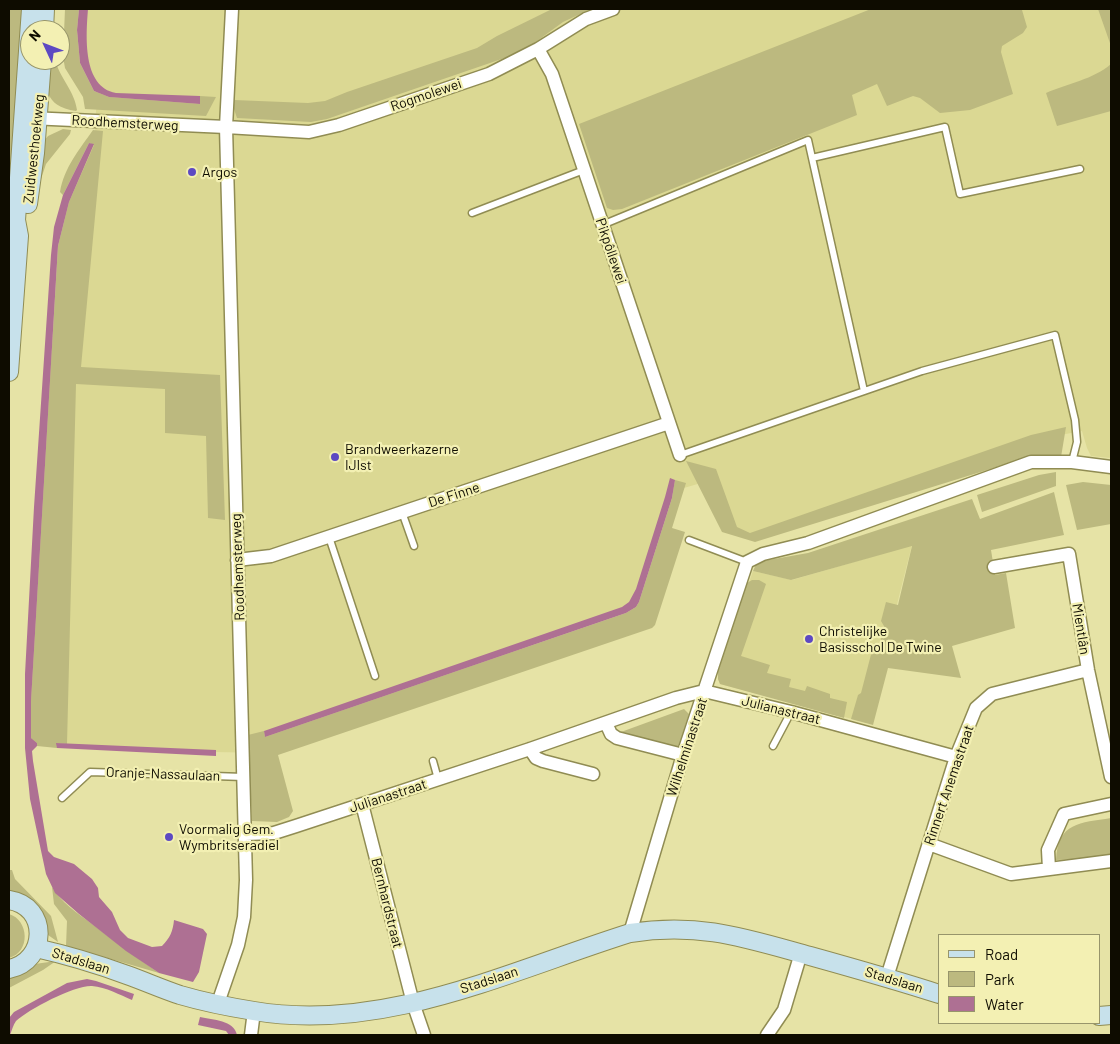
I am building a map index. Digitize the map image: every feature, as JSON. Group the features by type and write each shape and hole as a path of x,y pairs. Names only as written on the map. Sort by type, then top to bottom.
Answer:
{"street":[{"name":"Zuidwesthoekweg","path":"9,372 19,236 26,221 35,153 31,118 31,9"},
{"name":"Roodhemsterweg","path":"218,1004 238,945 244,917 246,880 226,127 232,9"},
{"name":"Rogmolewei","path":"226,127 309,132 340,125 489,74 538,49 586,19 613,9"},
{"name":"Pikpôllewei","path":"538,49 552,74 680,455"},
{"name":"Zuidwesthoekweg","path":"31,118 40,70"},
{"name":"Roodhemsterweg","path":"31,118 226,127"},
{"name":"De Finne","path":"237,560 271,556 669,423"},
{"path":"747,562 764,554 808,542 1031,462 1072,462 1111,467"},
{"name":"Mientlân","path":"994,567 1069,554 1088,670 1111,777"},
{"name":"Wilhelminastraat","path":"630,933 683,755 747,562"},
{"name":"Rinnert Anemastraat","path":"887,977 956,757 976,708 992,694 1088,670"},
{"name":"Julianastraat","path":"245,834 274,833 530,749 676,698 704,691 791,712 956,757"},
{"path":"606,723 611,734 617,738 683,755"},
{"path":"530,749 536,758 543,761 593,774"},
{"name":"Bernhardstraat","path":"362,804 413,1003 424,1035"},
{"path":"1049,869 1048,850 1064,814 1111,804"},
{"path":"929,844 1011,874 1111,861"},
{"path":"9,900 21,904 33,916 39,932 36,948 26,962 19,967 9,969"},
{"name":"Stadslaan","path":"36,948 91,962 180,995 254,1011 289,1014 327,1015 413,1003 478,986 630,933 653,929 696,929 728,933 887,977 938,994"},
{"path":"768,1035 784,1010 801,953"},
{"path":"251,1035 254,1011"}],"lane":[{"path":"812,158 944,127 960,194 1080,169"},
{"path":"602,225 808,140 864,391"},
{"path":"472,213 584,170"},
{"path":"680,455 922,371 1055,335 1075,420 1077,442 1072,462"},
{"path":"402,512 414,546"},
{"path":"329,537 375,676"},
{"path":"689,540 747,562"},
{"path":"773,746 791,712"},
{"path":"433,761 438,779"},
{"name":"Oranje-Nassaulaan","path":"62,798 90,772 244,777"}],"shaded area":[{"path":"82,9 1111,9 1111,458 1091,456 1082,431 1055,436 755,538 728,529 708,481 670,492 633,603 270,753 28,744 40,463 67,195 95,135 97,88 85,64"},
{"name":"Christelijke Basisschol De Twine","path":"912,545 867,723 720,684 718,672 753,571 792,580"}],"green space":[{"path":"9,9 25,9 24,20 20,20 21,70 9,260"},
{"path":"65,9 79,9 77,30 80,63 94,91 109,97 200,104 200,96 216,97 206,116 85,109 83,97 66,70 70,70 70,20 65,20"},
{"path":"552,9 591,9 563,22 522,52 327,119 311,122 237,118 234,109 234,100 308,103 325,101 477,48"},
{"path":"871,9 1025,9 1022,10 1027,27 1023,33 1002,46 1001,52 1013,94 970,110 940,113 920,98 913,96 887,106 877,84 852,95 857,115 622,209 613,210 607,208 579,124"},
{"path":"1098,9 1111,9 1111,46"},
{"path":"1111,64 1111,111 1057,126 1046,93 1097,74"},
{"path":"46,70 59,70 76,103 76,111 57,105 52,100 48,94"},
{"path":"63,129 71,130 70,134 46,164 33,203 43,142 48,136"},
{"path":"93,130 103,131 81,367 220,375 225,520 208,518 206,436 165,433 165,389 76,384 67,744 57,743 57,748 37,746 37,743 31,738 31,701 58,246 69,202 94,145 89,143 63,195 60,192 69,167"},
{"path":"1066,427 1061,457 1029,457 755,542 722,532 686,461 716,469 737,527 750,533 1031,435"},
{"path":"1056,472 1056,486 982,512 977,495 1039,475"},
{"path":"675,480 686,483 672,528 685,532 655,625 652,628 278,755 293,811 289,817 277,822 252,821 248,735 264,731 265,737 626,613 636,607 672,498"},
{"path":"1083,482 1111,485 1111,524 1077,530 1066,485"},
{"path":"1054,492 1064,535 991,550 995,575 1006,573 1015,628 952,646 961,678 888,668 873,725 851,719 858,695 861,693 874,643 880,644 884,626 881,621 886,602 898,605 912,546 791,580 753,571 757,562 808,553 972,499 980,519"},
{"path":"752,580 759,580 766,584 741,656 770,665 767,673 791,679 789,687 805,691 807,686 830,694 830,698 847,702 844,718 720,684 718,672 747,583"},
{"path":"684,709 689,714 677,752 624,737 621,732"},
{"path":"1111,818 1111,858 1056,860 1061,838 1066,831 1081,823"},
{"path":"9,870 12,870 15,879 51,916 58,942 48,935 45,922 10,894"},
{"path":"52,887 60,898 75,911 159,973 66,946 67,921 54,904"},
{"path":"9,914 16,917 21,923 25,936 21,949 16,955 9,958"},
{"path":"56,961 9,988 9,978 35,964"}],"water":[{"path":"79,9 88,9 88,58 97,81 105,89 116,93 200,96 200,104 109,97 94,91 80,63 77,30"},
{"path":"89,143 94,144 69,202 58,246 31,701 31,738 37,743 37,746 32,751 33,761 48,851 54,857 74,864 92,879 98,888 99,897 112,912 120,930 128,938 152,947 162,946 171,934 174,920 203,929 207,934 199,972 193,982 159,973 126,951 55,893 46,874 30,799 25,748 25,674 51,255 54,227 63,195"},
{"path":"670,478 675,480 672,498 636,607 626,613 265,737 264,731 622,607 629,602 636,589"},
{"path":"56,743 216,750 216,756 57,748"},
{"path":"87,979 134,994 132,1000 92,986 75,989 41,1004 22,1016 16,1021 9,1035 9,1018 14,1012 67,983"},
{"path":"200,1017 217,1020 232,1026 237,1035 229,1035 226,1031 198,1025"}],"place":[{"name":"Argos","path":"192,172"},
{"name":"Brandweerkazerne IJlst","path":"335,457"},
{"name":"Christelijke Basisschol De Twine","path":"809,639"},
{"name":"Voormalig Gem. Wymbritseradiel","path":"169,837"}]}
